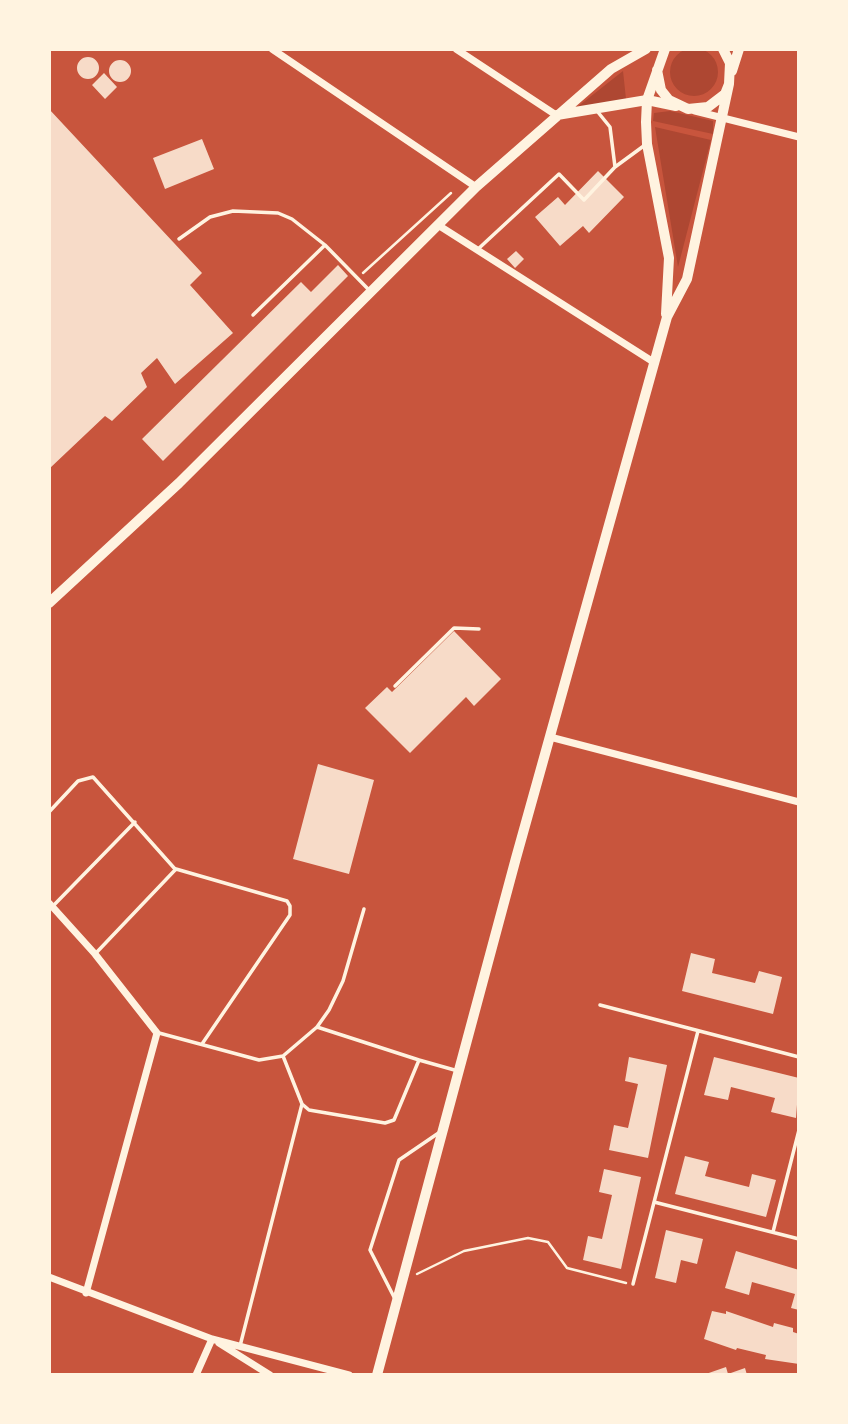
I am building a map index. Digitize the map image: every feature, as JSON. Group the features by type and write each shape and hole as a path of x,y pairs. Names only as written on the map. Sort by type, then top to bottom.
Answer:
{"main road":[{"path":"49,603 178,484 476,187 611,69 646,49"},
{"path":"665,49 647,100 647,144 669,258 667,317"},
{"path":"377,1375 667,317 687,279 730,74 723,49"},
{"path":"556,116 647,100 683,108 709,107 725,94 739,49"},
{"path":"657,67 661,90 683,108"}],"street":[{"path":"272,49 476,187"},
{"path":"456,49 556,116"},
{"path":"730,74 731,49"},
{"path":"683,108 799,137"},
{"path":"438,225 654,363"},
{"path":"551,737 799,802"},
{"path":"51,905 157,1033 86,1293"},
{"path":"49,1277 212,1339 349,1375"},
{"path":"196,1375 212,1339"},
{"path":"212,1339 270,1375"}],"lane":[{"path":"588,110 602,114 610,127 615,167"},
{"path":"477,251 559,174 584,200 615,167 647,144"},
{"path":"179,239 210,217 233,211 261,211 292,219 325,245 371,292"},
{"path":"253,315 325,245"},
{"path":"395,686 454,628 479,629"},
{"path":"49,813 78,781 93,777 175,869 287,901 291,911 202,1044"},
{"path":"51,905 135,822"},
{"path":"94,954 175,869"},
{"path":"157,1033 259,1060 283,1056 317,1027 343,981 364,909"},
{"path":"600,1005 799,1057"},
{"path":"317,1027 460,1071"},
{"path":"633,1284 698,1031"},
{"path":"283,1056 302,1104 309,1110 385,1123 394,1120 419,1060"},
{"path":"240,1346 302,1104"},
{"path":"398,1304 370,1250 400,1160 445,1129"},
{"path":"773,1233 799,1130"},
{"path":"654,1202 799,1239"}],"path":[{"path":"358,278 466,180"},
{"path":"404,1280 464,1251 528,1238 548,1242 567,1268 633,1284"}],"shaded area":[{"path":"694,48 711,55 718,72 711,89 694,96 677,89 670,72 677,55"},
{"path":"623,71 626,99 576,108"},
{"path":"670,111 713,121 713,134 653,121 654,113"},
{"path":"655,127 711,140 678,267"}],"building":[{"path":"88,57 96,60 99,68 96,76 88,79 80,76 77,68 80,60"},
{"path":"120,60 128,63 131,71 128,79 120,82 112,79 109,71 112,63"},
{"path":"104,73 117,87 105,99 92,85"},
{"path":"49,109 202,273 190,285 233,333 175,384 157,358 141,373 147,387 112,421 105,416 49,469"},
{"path":"202,139 214,169 165,189 153,158"},
{"path":"598,171 624,197 589,233 583,226 560,246 535,217 558,197 565,205"},
{"path":"516,251 524,259 515,268 507,259"},
{"path":"338,265 348,276 163,461 142,439 301,282 311,292"},
{"path":"454,631 501,679 474,706 466,697 410,753 365,708 387,687 392,692"},
{"path":"318,764 374,780 349,874 293,859"},
{"path":"691,953 715,959 712,973 755,983 759,971 782,977 773,1014 682,991"},
{"path":"629,1057 667,1065 648,1158 609,1150 614,1125 628,1128 638,1084 625,1081"},
{"path":"714,1057 799,1078 796,1118 771,1112 775,1098 731,1087 728,1100 704,1095"},
{"path":"685,1156 709,1162 705,1176 749,1187 752,1174 776,1180 766,1217 675,1194"},
{"path":"604,1169 641,1177 621,1269 583,1260 588,1236 602,1239 612,1195 599,1192"},
{"path":"666,1230 703,1239 697,1264 681,1260 676,1283 655,1278"},
{"path":"736,1251 799,1270 799,1310 791,1308 795,1294 752,1282 749,1295 725,1288"},
{"path":"712,1311 726,1314 726,1311 773,1327 774,1323 793,1328 793,1332 799,1334 799,1364 765,1359 766,1355 737,1348 736,1350 704,1339"},
{"path":"726,1367 728,1374 745,1368 747,1375 703,1375"}]}
